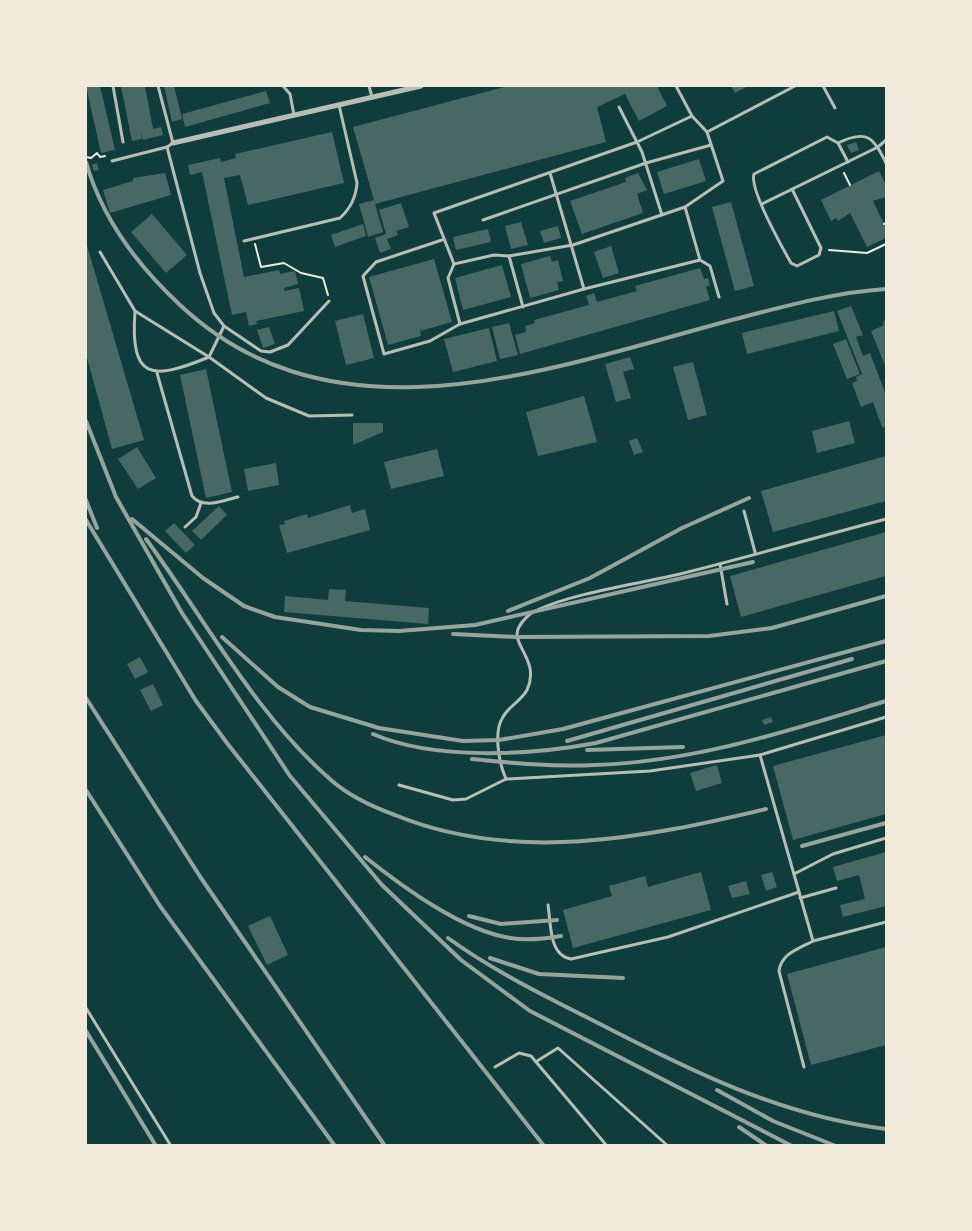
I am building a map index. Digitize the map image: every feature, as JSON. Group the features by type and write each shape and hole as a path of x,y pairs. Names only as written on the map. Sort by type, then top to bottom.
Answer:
{"street":[{"path":"173,143 421,86"}],"lane":[{"path":"113,86 123,142"},
{"path":"112,162 167,147 173,143 158,86"},
{"path":"283,86 290,94 294,115"},
{"path":"369,86 372,97"},
{"path":"454,264 494,255 509,256 573,245 685,207 723,181 706,132 692,117 676,86"},
{"path":"706,132 795,86"},
{"path":"823,86 835,108"},
{"path":"244,241 340,218 348,212 356,193 357,183 339,105"},
{"path":"619,107 646,163 662,215"},
{"path":"460,324 448,278 454,264 434,213 637,142 692,117"},
{"path":"838,143 861,135 874,141 886,163"},
{"path":"792,189 821,249 819,255 797,266 791,263 762,204 753,184 754,174 821,138 827,137 838,143 848,162"},
{"path":"762,204 878,147 886,140"},
{"path":"483,220 646,163 711,145"},
{"path":"167,147 200,273 214,313 224,326 261,351 270,352 288,345 329,301"},
{"path":"550,173 573,245 584,290"},
{"path":"685,207 700,260 710,266 719,297"},
{"path":"443,239 376,262 363,276 384,354 430,341 460,324 700,260"},
{"path":"100,252 135,311 209,357 266,398 309,416 352,415"},
{"path":"509,256 523,307"},
{"path":"135,311 133,341 138,360 147,369 157,373 209,357 224,326"},
{"path":"157,373 192,496 201,503 238,497"},
{"path":"185,527 196,517 201,503"},
{"path":"744,511 755,552"},
{"path":"506,779 500,762 499,725 503,716 521,699 531,675 531,663 516,637 517,629 533,612 560,602 720,564 755,552 886,519"},
{"path":"720,564 728,604"},
{"path":"399,785 453,800 466,799 506,779 650,771 760,755 886,717"},
{"path":"760,755 813,941"},
{"path":"794,874 805,871 832,854 886,838"},
{"path":"800,898 836,888"},
{"path":"548,905 557,952 562,958 571,959 668,937 799,892"},
{"path":"804,1067 778,971 780,963 786,956 813,941 886,922"},
{"path":"86,1008 171,1146"},
{"path":"537,1061 558,1048 668,1146"},
{"path":"495,1067 519,1053 531,1056 607,1146"}],"path":[{"path":"86,157 91,158 97,153 100,158 111,155"},
{"path":"844,173 850,185"},
{"path":"254,239 261,267 284,263 292,265 301,273 324,278 329,301"},
{"path":"821,249 867,253 886,244"}],"building":[{"path":"86,86 100,86 115,150 101,153"},
{"path":"121,86 145,86 153,129 161,127 163,135 143,140 141,131 142,139 132,141"},
{"path":"164,86 174,86 182,119 172,122"},
{"path":"508,86 657,86 667,106 639,121 625,94 597,107 606,142 375,204 383,232 368,237 359,204 374,200 353,127"},
{"path":"731,86 748,86 735,93"},
{"path":"266,91 270,103 185,127 182,114"},
{"path":"332,132 344,183 248,205 240,175 224,178 244,277 279,270 280,274 295,271 298,284 284,288 284,291 299,288 304,311 256,321 257,324 249,326 246,312 232,315 202,172 190,175 188,165 220,158 221,162 236,158 235,154"},
{"path":"856,142 859,150 851,153 847,145"},
{"path":"699,159 706,181 664,194 657,172"},
{"path":"97,163 99,170 94,171 92,165"},
{"path":"879,171 886,185 886,197 873,201 886,228 886,238 867,247 850,213 838,221 836,218 831,221 821,200"},
{"path":"165,173 171,195 110,213 103,190 133,181 133,178"},
{"path":"638,173 647,190 637,194 643,213 582,234 570,201 626,182 625,178"},
{"path":"731,202 754,286 735,291 712,207"},
{"path":"401,203 409,227 396,231 398,235 387,239 391,249 380,253 375,238 386,234 379,210"},
{"path":"152,214 187,255 166,273 131,232"},
{"path":"521,222 528,245 511,249 505,226"},
{"path":"363,224 366,236 335,247 331,235"},
{"path":"558,226 561,238 544,243 540,231"},
{"path":"488,229 491,242 456,250 453,237"},
{"path":"86,242 144,440 112,449 86,354"},
{"path":"611,246 619,273 603,278 594,252"},
{"path":"550,256 552,262 558,260 563,281 557,282 559,290 530,298 521,264"},
{"path":"434,259 452,322 420,331 421,336 388,345 369,277"},
{"path":"502,265 511,297 463,310 455,278"},
{"path":"700,268 704,279 708,278 710,285 706,287 710,300 520,354 515,335 526,332 525,326 535,323 534,320 589,305 586,296 594,293 597,302 637,291 635,286"},
{"path":"851,306 863,335 856,337 863,356 870,353 886,395 886,428 882,427 873,402 861,407 852,383 857,381 856,377 862,374 837,311"},
{"path":"834,311 839,331 747,354 742,333"},
{"path":"363,314 374,358 346,365 335,321"},
{"path":"886,320 886,368 871,331 884,325 883,322"},
{"path":"509,323 518,355 500,359 492,327"},
{"path":"269,327 275,344 263,348 257,330"},
{"path":"489,328 497,361 453,372 444,339"},
{"path":"846,339 860,374 847,379 833,344"},
{"path":"630,357 634,369 623,372 631,398 616,402 605,364"},
{"path":"693,362 707,415 688,420 673,367"},
{"path":"206,369 232,492 206,498 180,375"},
{"path":"584,396 597,442 538,456 526,412"},
{"path":"849,421 855,443 817,453 812,431"},
{"path":"353,423 383,423 383,432 353,445"},
{"path":"637,438 643,452 634,455 629,441"},
{"path":"137,447 156,478 138,489 118,459"},
{"path":"437,449 444,476 391,489 384,462"},
{"path":"886,456 886,501 773,532 761,491"},
{"path":"276,463 279,485 248,491 244,469"},
{"path":"350,505 352,513 365,509 370,530 287,553 279,525 285,524 284,521 307,514 308,518"},
{"path":"219,506 227,515 201,540 192,531"},
{"path":"174,523 195,545 186,553 165,531"},
{"path":"886,532 886,576 741,617 730,576"},
{"path":"329,589 346,590 345,601 429,608 428,624 284,612 285,596 328,600"},
{"path":"140,657 148,672 135,679 127,664"},
{"path":"153,684 163,705 151,711 140,690"},
{"path":"771,717 773,722 764,725 762,720"},
{"path":"886,735 886,814 793,840 773,766"},
{"path":"717,765 722,783 696,791 690,773"},
{"path":"886,852 886,906 843,917 840,905 865,899 859,875 837,881 833,867"},
{"path":"701,872 711,910 573,948 563,910 612,896 609,886 645,876 648,887"},
{"path":"772,872 777,887 766,891 761,875"},
{"path":"746,881 750,894 732,898 728,886"},
{"path":"270,916 288,955 267,965 248,926"},
{"path":"886,947 886,1045 811,1065 787,974"}],"railway":[{"path":"86,162 101,203 111,222 149,274 164,290 180,305 243,350 310,377 381,387 455,384 529,373 816,299 886,289"},
{"path":"86,421 116,497 182,613 290,776 382,885 461,960 530,1011 792,1146"},
{"path":"508,611 590,578 682,528 749,498"},
{"path":"86,500 97,528"},
{"path":"132,519 203,578 244,606 275,617 361,630 399,631 475,625 753,562"},
{"path":"86,520 196,701 544,1146"},
{"path":"146,539 232,665 278,726 338,786 378,808 440,830 486,839 533,842 627,837 766,809"},
{"path":"453,634 516,637 709,636 772,628 886,596"},
{"path":"222,637 278,687 310,707 379,728 463,741 499,740 563,729 886,641"},
{"path":"567,741 852,659"},
{"path":"373,734 398,743 454,752 513,753 570,747 596,743 886,661"},
{"path":"86,698 201,878 385,1146"},
{"path":"472,759 579,765 632,763 669,758 742,743 886,701"},
{"path":"587,750 683,747"},
{"path":"86,790 160,906 335,1146"},
{"path":"802,846 886,823"},
{"path":"365,857 433,906 472,926 516,939 561,936"},
{"path":"469,916 501,924 557,920"},
{"path":"448,938 522,984 702,1074 810,1114 886,1129"},
{"path":"490,958 539,974 623,978"},
{"path":"86,1031 156,1146"},
{"path":"717,1090 773,1121 836,1146"},
{"path":"739,1127 767,1146"}]}
